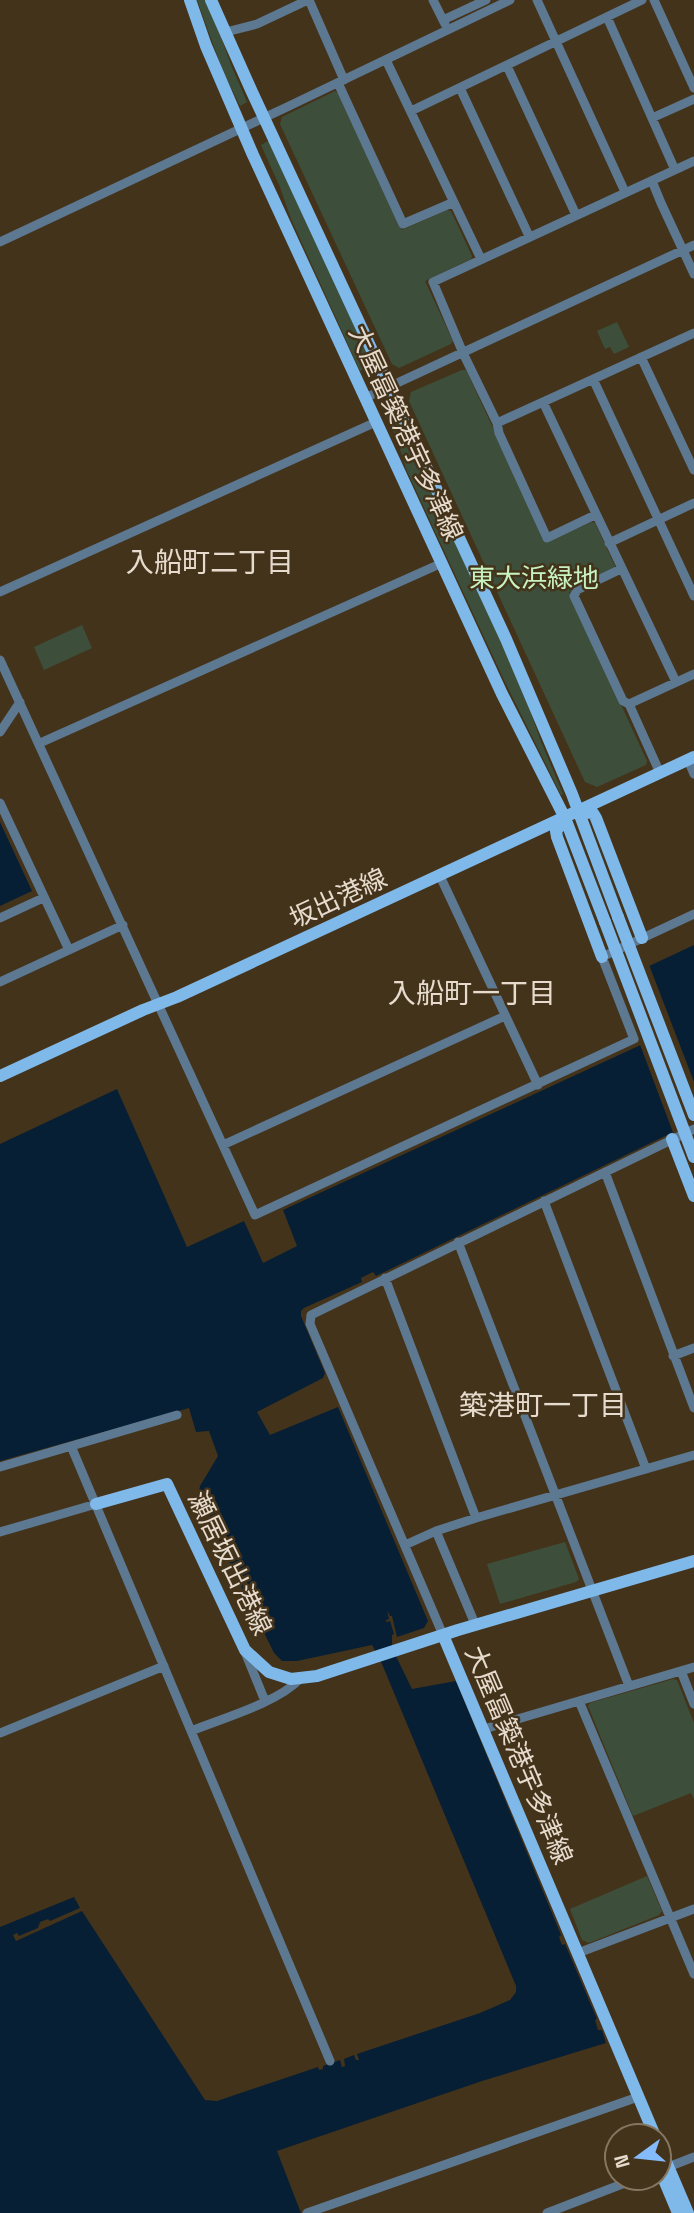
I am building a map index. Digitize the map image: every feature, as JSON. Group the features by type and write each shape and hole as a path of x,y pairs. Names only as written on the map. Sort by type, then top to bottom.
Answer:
{"main road":[{"name":"大屋冨築港宇多津線","path":"190,0 241,129 502,694 565,818 694,1157"},
{"name":"大屋冨築港宇多津線","path":"211,0 506,639 579,812 694,1115"},
{"name":"坂出港線","path":"0,1076 691,759"},
{"path":"579,812 593,813 596,818 642,938"},
{"path":"565,818 556,831 557,837 602,957"},
{"path":"672,1139 694,1196"},
{"name":"瀬居坂出港線","path":"96,1504 167,1483 245,1650 269,1672 300,1679"},
{"name":"大屋冨築港宇多津線","path":"649,2122 443,1635 694,1561"},
{"path":"300,1679 443,1635"},
{"name":"大屋冨築港宇多津線","path":"638,2096 644,2122"},
{"path":"673,2189 688,2213"},
{"path":"670,2192 678,2213"}],"street":[{"path":"226,32 257,24 308,0 403,224 454,202"},
{"path":"433,0 445,25"},
{"path":"0,242 386,60 486,0"},
{"path":"445,25 510,0"},
{"path":"537,0 625,192"},
{"path":"411,111 642,0"},
{"path":"653,0 694,88"},
{"path":"607,16 675,170"},
{"path":"386,60 481,259"},
{"path":"507,66 576,215"},
{"path":"460,88 529,236"},
{"path":"652,118 694,99"},
{"path":"595,515 547,538 433,282 694,161"},
{"path":"652,181 694,274"},
{"path":"365,398 694,245"},
{"path":"498,423 641,357 693,337"},
{"path":"641,357 694,470"},
{"path":"593,379 694,596"},
{"path":"543,402 676,682"},
{"path":"0,592 376,422"},
{"path":"609,543 694,503"},
{"path":"40,743 442,563"},
{"path":"621,569 576,590 574,596 623,701 629,704 660,773"},
{"path":"0,660 255,1215 634,1039 602,957 694,914"},
{"path":"629,704 694,674"},
{"path":"0,732 20,702"},
{"path":"691,759 694,774"},
{"path":"0,803 69,950"},
{"path":"440,876 538,1085"},
{"path":"0,918 43,898"},
{"path":"0,982 122,925"},
{"path":"223,1145 505,1016"},
{"path":"443,1635 310,1324 311,1315 694,1129"},
{"path":"605,1172 694,1408"},
{"path":"544,1201 646,1469"},
{"path":"458,1242 629,1686"},
{"path":"385,1278 476,1518"},
{"path":"673,1356 694,1348"},
{"path":"0,1467 177,1415"},
{"path":"71,1446 330,2061"},
{"path":"405,1545 476,1518 694,1455"},
{"path":"0,1532 96,1504"},
{"path":"436,1531 475,1624"},
{"path":"245,1650 265,1701"},
{"path":"0,1733 164,1666"},
{"path":"484,1729 694,1667"},
{"path":"681,1671 694,1704"},
{"path":"191,1731 265,1701 292,1688 300,1679"},
{"path":"579,1701 694,1974"},
{"path":"578,1954 694,1909"},
{"path":"307,2213 638,2096"},
{"path":"673,2165 694,2157"},
{"path":"547,2213 603,2191"}],"green space":[{"path":"197,0 205,0 219,31 247,102 240,106 222,69"},
{"path":"335,91 402,230 447,210 451,211 472,256 471,259 425,281 453,341 399,368 392,364 280,124 282,117"},
{"path":"270,140 374,365 360,371 291,219 261,145"},
{"path":"617,322 629,347 614,354 610,347 605,349 597,331"},
{"name":"東大浜緑地","path":"466,370 546,542 595,523 615,566 614,570 569,592 647,761 646,765 597,787 585,782 409,401 411,392"},
{"path":"394,407 518,675 563,794 561,795 406,469 397,439 384,412"},
{"path":"82,625 92,648 44,670 34,647"},
{"path":"565,1542 579,1579 576,1582 500,1604 487,1564"},
{"path":"677,1680 694,1723 694,1799 691,1793 633,1816 588,1706 590,1703"},
{"path":"647,1876 662,1911 659,1915 589,1943 582,1940 570,1909"}],"water":[{"path":"0,822 32,891 0,906"},
{"path":"694,945 694,1122 376,1276 373,1272 361,1278 362,1282 304,1308 301,1316 325,1373 323,1378 257,1412 270,1435 338,1407 428,1621 424,1628 397,1637 392,1616 387,1610 389,1619 386,1622 390,1621 394,1634 392,1648 412,1689 456,1681 561,1935 559,1937 562,1945 565,1944 597,2019 598,2030 602,2030 606,2043 482,2081 277,2151 301,2213 0,2213 0,1927 74,1897 80,1908 50,1921 48,1919 40,1922 38,1928 19,1936 17,1933 13,1935 16,1941 82,1911 205,2100 217,2101 318,2067 319,2070 323,2069 323,2066 340,2060 342,2067 345,2066 344,2059 354,2055 356,2060 359,2060 357,2054 480,2013 510,2000 516,1992 516,1986 372,1645 297,1661 282,1661 274,1653 215,1533 218,1531 211,1516 207,1516 198,1498 200,1486 218,1456 209,1431 196,1432 189,1408 0,1461 0,1144 117,1089 187,1247 244,1221 263,1263 297,1246 283,1210 673,1030 667,1012 630,975"}],"pier":[{"path":"648,962 694,1082 694,1126 674,1135 639,1042 669,1028 665,1016 648,1024 628,972"}],"district":[{"name":"入船町二丁目","path":"210,562"},
{"name":"入船町一丁目","path":"472,993"},
{"name":"築港町一丁目","path":"543,1405"}]}
